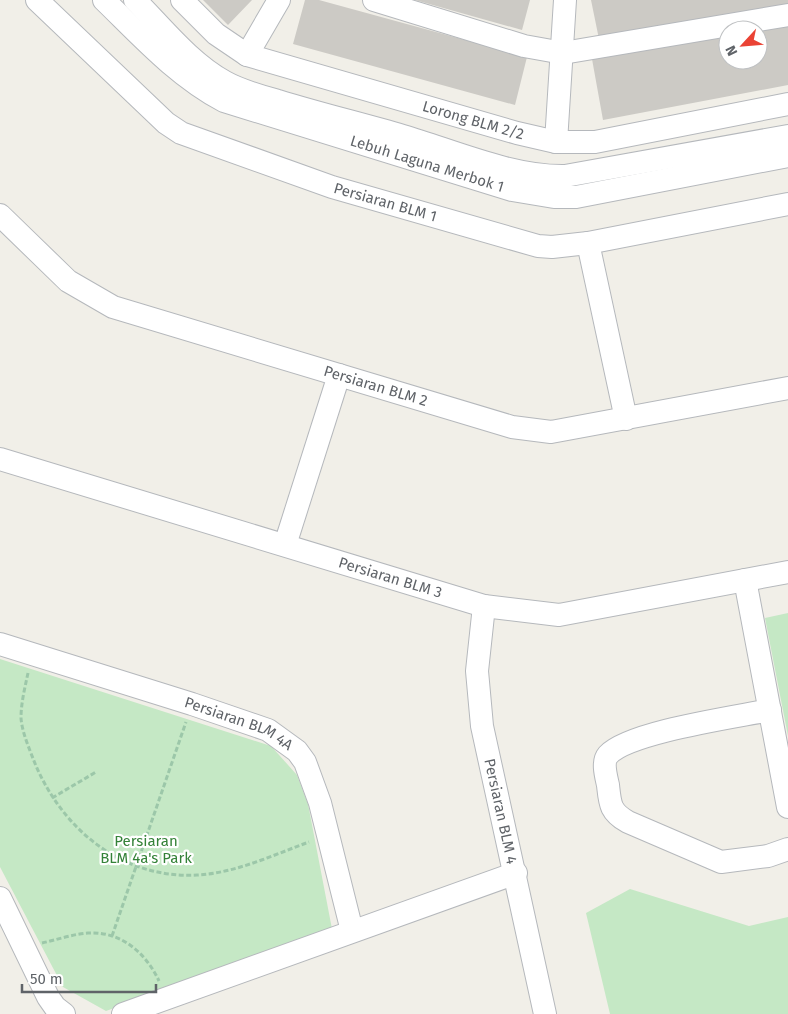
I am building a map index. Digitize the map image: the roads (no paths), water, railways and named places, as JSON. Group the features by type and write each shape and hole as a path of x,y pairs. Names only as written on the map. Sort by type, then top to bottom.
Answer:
{"street":[{"name":"Persiaran BLM 1","path":"37,0 166,123 193,140 332,187 538,246 552,247 588,243 788,204"},
{"name":"Lebuh Laguna Merbok 1","path":"104,0 174,67 201,89 224,101 512,190 554,197 576,197 788,156"},
{"name":"Lebuh Laguna Merbok 1","path":"135,0 191,55 224,82 298,108 402,135 520,171 548,177 565,176 788,136"},
{"name":"Lorong BLM 2/2","path":"182,0 216,34 247,55 517,134 556,142 595,142 788,104"},
{"path":"247,55 279,0"},
{"path":"374,0 524,46 563,52 788,15"},
{"path":"556,142 565,0"},
{"name":"Persiaran BLM 2","path":"0,215 68,281 80,290 113,307 512,427 551,432 788,388"},
{"path":"588,243 626,419"},
{"path":"285,545 340,375"},
{"name":"Persiaran BLM 3","path":"0,459 484,606 559,615 788,572"},
{"path":"745,580 788,807"},
{"name":"Persiaran BLM 4","path":"484,606 477,671 479,702 545,1014"},
{"name":"Persiaran BLM 4A","path":"0,644 192,704 268,730 297,751 305,762 312,780 352,931"},
{"path":"770,710 680,727 622,745 607,756 605,763 610,804 616,815 628,822 721,862 768,856 788,850"},
{"path":"123,1014 516,873"},
{"path":"0,898 48,997 55,1007 64,1014"}],"park label":[{"name":"Persiaran BLM 4a's Park","path":"146,850"}]}
